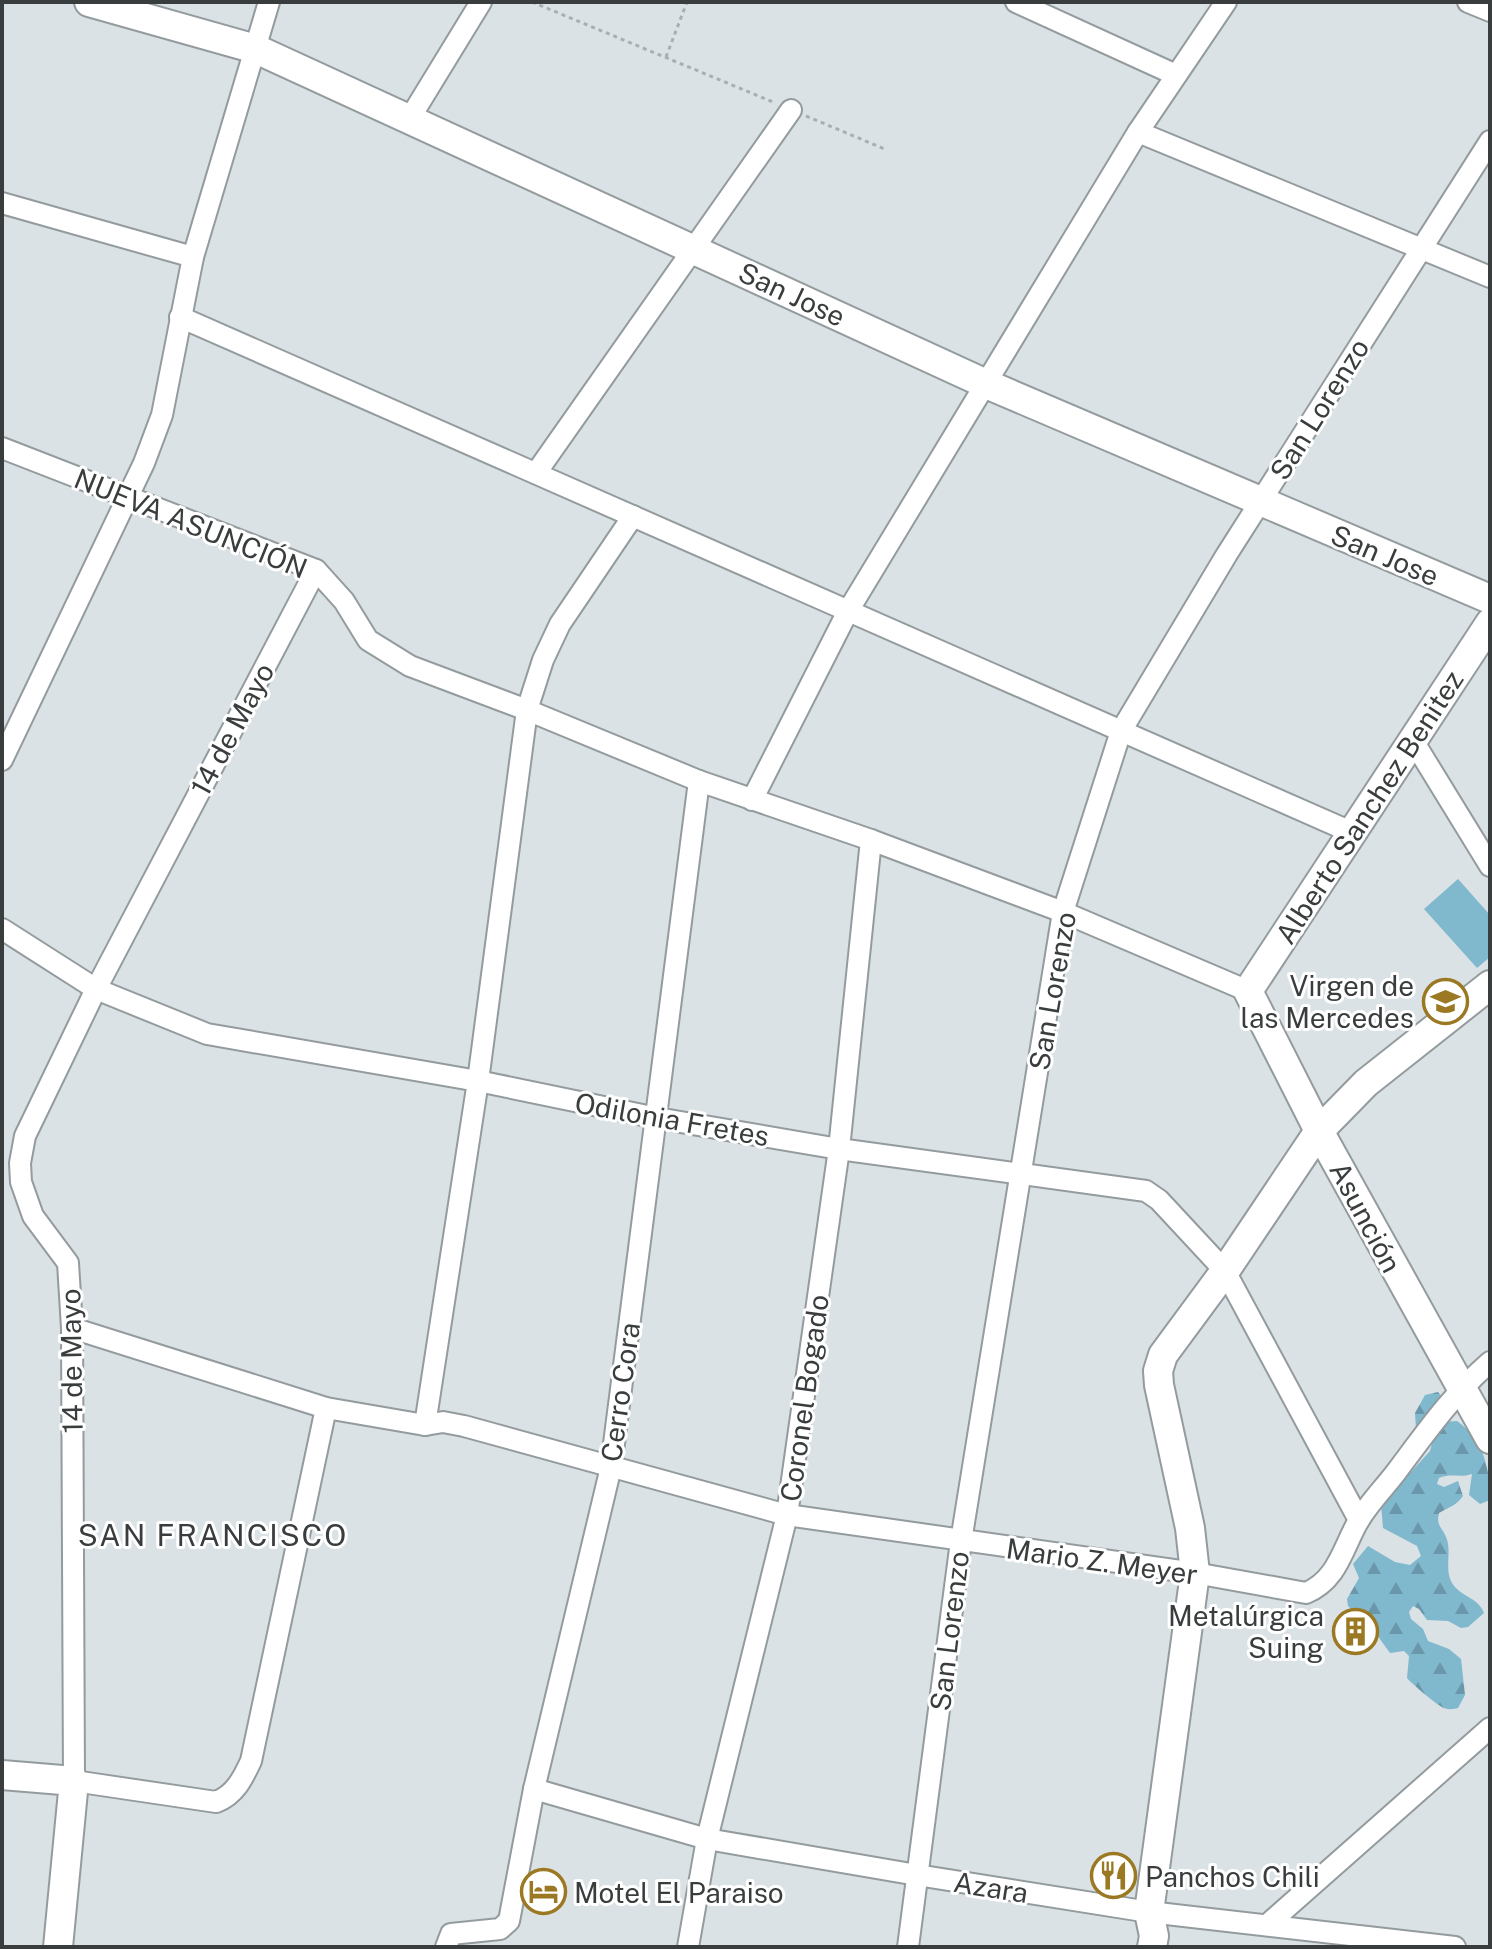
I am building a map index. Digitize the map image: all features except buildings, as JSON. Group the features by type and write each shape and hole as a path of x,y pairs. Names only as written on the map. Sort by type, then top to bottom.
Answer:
{"street":[{"name":"San Jose","path":"89,2 256,49 984,383 1490,599"},
{"path":"2,760 144,463 162,415 193,257 269,2"},
{"path":"410,118 481,2"},
{"path":"1016,2 1176,75"},
{"path":"752,800 848,611 1138,132 1226,2"},
{"path":"1468,2 1490,11"},
{"path":"536,473 791,110"},
{"path":"1138,132 1490,277"},
{"name":"San Lorenzo","path":"908,1947 961,1541 1063,912 1121,731 1260,502 1490,141"},
{"path":"2,203 193,257"},
{"path":"180,317 1351,832"},
{"name":"NUEVA ASUNCIÓN","path":"2,448 316,570 344,601 368,640 410,666 699,781 871,840 1063,912 1248,991"},
{"path":"425,1425 478,1081 527,710 543,660 560,624 633,516"},
{"name":"14 de Mayo","path":"58,1947 74,1781 72,1328 68,1263 33,1216 21,1182 20,1163 25,1136 96,989 316,570"},
{"name":"Alberto Sanchez Benitez","path":"1248,991 1490,623"},
{"path":"1412,739 1490,866"},
{"name":"Cerro Cora","path":"446,1947 451,1934 500,1929 509,1921 534,1789 611,1467 699,781"},
{"name":"Coronel Bogado","path":"688,1947 707,1839 787,1515 839,1149 871,840"},
{"name":"Odilonia Fretes","path":"2,929 96,989 207,1034 839,1149 1146,1191 1159,1200 1225,1271 1359,1520"},
{"path":"1152,1947 1154,1936 1149,1912 1195,1573 1190,1528 1158,1371 1163,1355 1225,1271 1319,1131 1366,1083 1490,985"},
{"name":"Asunción","path":"1248,991 1319,1131 1490,1439"},
{"name":"Mario Z. Meyer","path":"72,1328 326,1408 425,1425 443,1422 464,1426 787,1515 1195,1573 1306,1593 1317,1589 1327,1579 1346,1551 1359,1520 1460,1388 1490,1362"},
{"path":"2,1775 74,1781 216,1802 226,1798 238,1785 251,1761 326,1408"},
{"path":"1267,1925 1490,1728"},
{"name":"Azara","path":"534,1789 707,1839 1149,1912 1455,1947"},
{"path":"1135,1947 1137,1933 1149,1912"}],"path":[{"path":"532,2 887,150"},
{"path":"666,57 687,2"}],"green space":[{"path":"1458,879 1490,915 1490,957 1477,968 1424,909"},
{"path":"1438,1392 1442,1397 1442,1422 1457,1421 1474,1437 1484,1456 1490,1488 1490,1500 1480,1504 1469,1495 1472,1474 1439,1478 1437,1484 1444,1487 1458,1481 1463,1496 1439,1513 1438,1521 1448,1543 1451,1581 1479,1604 1484,1613 1468,1627 1461,1628 1448,1621 1427,1620 1413,1606 1409,1612 1428,1641 1449,1649 1461,1659 1465,1695 1458,1708 1451,1709 1441,1706 1409,1681 1409,1656 1404,1651 1390,1653 1348,1606 1347,1599 1359,1578 1353,1564 1368,1546 1395,1562 1410,1565 1421,1556 1417,1546 1383,1528 1381,1505 1430,1451 1436,1429 1416,1429 1415,1413 1425,1395"}],"place":[{"name":"Virgen de las Mercedes","path":"1445,1001"},
{"name":"Metalúrgica Suing","path":"1355,1631"},
{"name":"Panchos Chili","path":"1114,1876"},
{"name":"Motel El Paraiso","path":"543,1892"}],"district":[{"name":"SAN FRANCISCO","path":"213,1535"}]}
